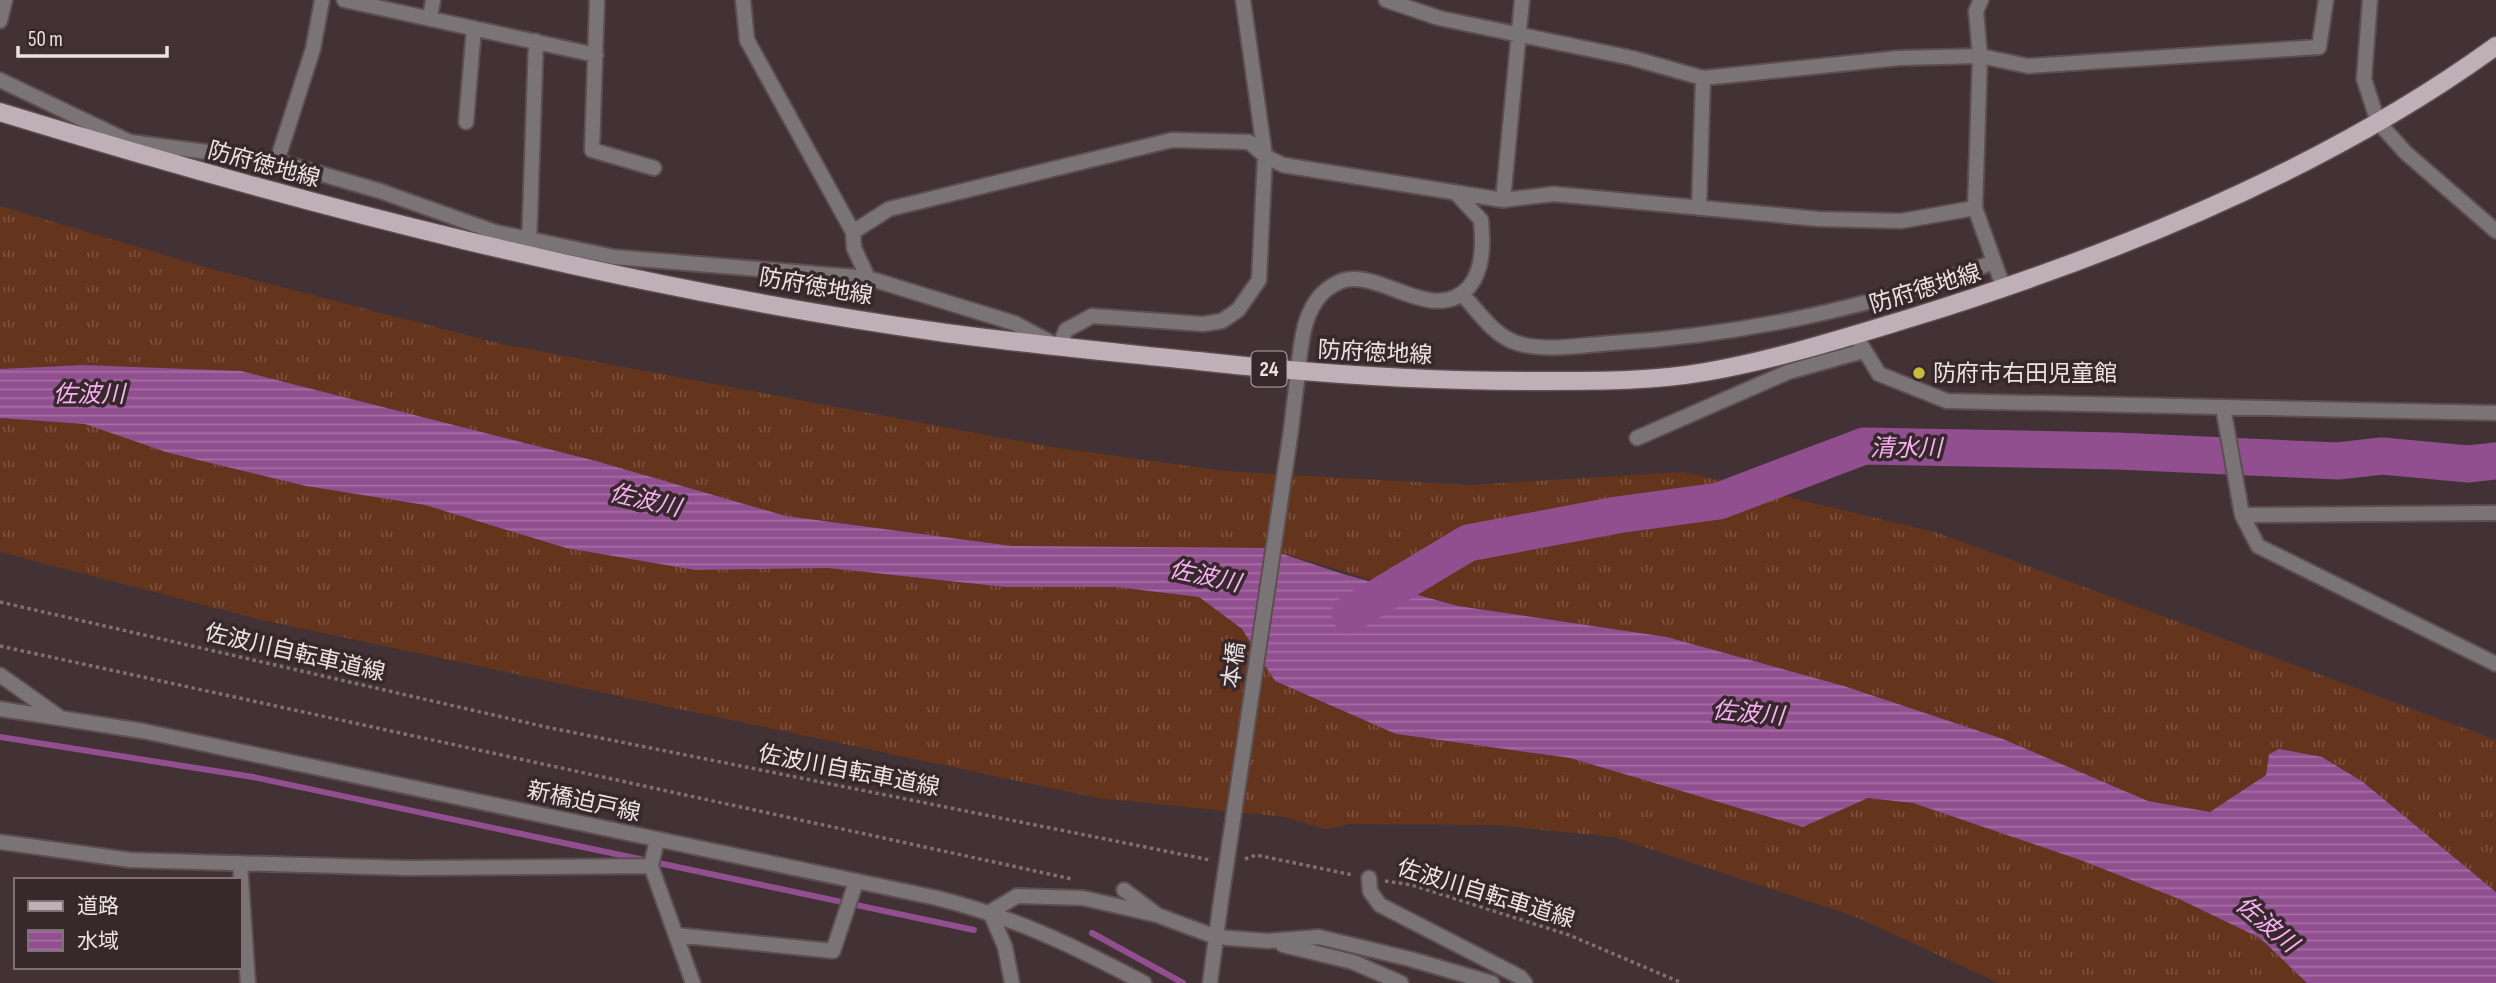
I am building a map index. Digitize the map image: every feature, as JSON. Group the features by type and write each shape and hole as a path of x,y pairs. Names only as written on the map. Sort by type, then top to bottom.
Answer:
{"main road":[{"name":"防府徳地線","path":"0,112 128,146 269,193 529,246 830,313 936,332 1298,372 1465,382 1621,381 1704,372 1859,343 2113,248 2266,180 2378,122 2496,46"}],"street":[{"path":"0,21 5,0"},
{"path":"277,161 313,49 322,0"},
{"path":"344,0 596,55"},
{"path":"430,18 433,0"},
{"path":"597,0 592,150 654,168"},
{"path":"743,0 747,40 853,232 854,248 868,278"},
{"path":"0,80 128,146 277,161 380,191 529,246 614,257 868,278 1014,323 1059,347 1066,330 1092,316 1203,324 1222,321 1238,310 1259,280 1265,156 1243,0"},
{"path":"1386,0 1439,18 1632,58 1703,78 1826,63 1980,56 2028,66 2319,47 2326,0"},
{"path":"1503,200 1522,0"},
{"path":"1981,0 1976,11 1980,56 1975,208 2004,289"},
{"path":"2370,0 2364,79 2378,122 2406,153 2496,232"},
{"path":"466,122 474,28"},
{"path":"529,246 536,41"},
{"path":"1699,208 1703,78"},
{"path":"853,232 889,209 1171,140 1249,142 1265,156 1283,165 1503,200 1553,194 1819,219 1901,221 1975,208"},
{"path":"1454,191 1481,220 1482,236 1476,279 1462,294 1501,336 1518,344 1576,345 1691,338 1830,313 1922,289 1994,262"},
{"name":"本橋","path":"1210,983 1301,337 1309,313 1320,295 1338,282 1357,279 1444,302 1462,294"},
{"path":"1637,439 1859,343 1879,374 1947,401 2496,413"},
{"path":"2223,407 2242,514 2258,546 2496,664"},
{"path":"2242,514 2496,513"},
{"path":"0,675 58,716"},
{"name":"新橋迫戸線","path":"0,709 156,733 990,912 1063,940 1144,983"},
{"path":"657,840 651,866 693,983"},
{"path":"0,842 130,860 407,868 651,866"},
{"path":"240,863 241,878"},
{"path":"1368,878 1370,891 1380,905 1520,976 1525,983"},
{"path":"676,934 832,951 856,882"},
{"path":"1124,890 1157,915"},
{"path":"242,893 248,983"},
{"path":"1012,983 1005,947 990,912 1017,896 1083,898 1157,915 1216,937 1268,941 1318,937 1410,959 1492,983"},
{"path":"1268,941 1353,962 1401,983"}],"path":[{"name":"佐波川自転車道線","path":"0,602 546,727 1211,860"},
{"path":"0,646 1073,879"},
{"name":"佐波川自転車道線","path":"1235,862 1256,855 1412,885 1569,935 1682,983"}],"green space":[{"path":"0,206 208,268 501,344 1045,446 1224,471 1468,485 1684,472 1938,533 2496,740 2496,892 2363,782 2322,757 2278,749 2269,754 2266,774 2210,813 2148,801 2003,739 1844,686 1667,637 1458,606 1265,548 1012,546 786,516 596,461 241,371 83,365 0,369"},
{"path":"0,418 85,423 169,453 306,486 425,505 566,548 695,570 828,568 1005,587 1116,587 1199,597 1242,629 1275,681 1396,734 1570,758 1803,827 1868,798 1913,803 2083,861 2179,899 2260,938 2307,983 1999,983 1854,916 1614,837 1497,825 1350,824 1325,829 1286,817 1098,798 262,620 0,552"}],"water":[{"name":"佐波川","path":"83,365 241,371 596,461 786,516 1012,546 1265,548 1343,574 1458,606 1667,637 1844,686 2003,739 2148,801 2210,812 2266,775 2269,754 2279,749 2322,757 2363,782 2496,892 2496,983 2307,983 2260,938 2179,899 2083,861 1913,803 1868,798 1803,827 1570,758 1396,734 1275,681 1242,629 1199,597 1116,587 1005,587 828,568 695,570 566,548 425,505 306,486 169,453 85,424 0,418 0,369"}],"waterway":[{"name":"清水川","path":"1350,614 1468,543 1617,515 1719,501 1864,446 2117,451 2338,461 2382,456 2468,464 2496,461"},
{"path":"0,737 253,777 974,930"},
{"path":"1092,933 1183,983"}],"place":[{"name":"防府市右田児童館","path":"1919,373"}]}
